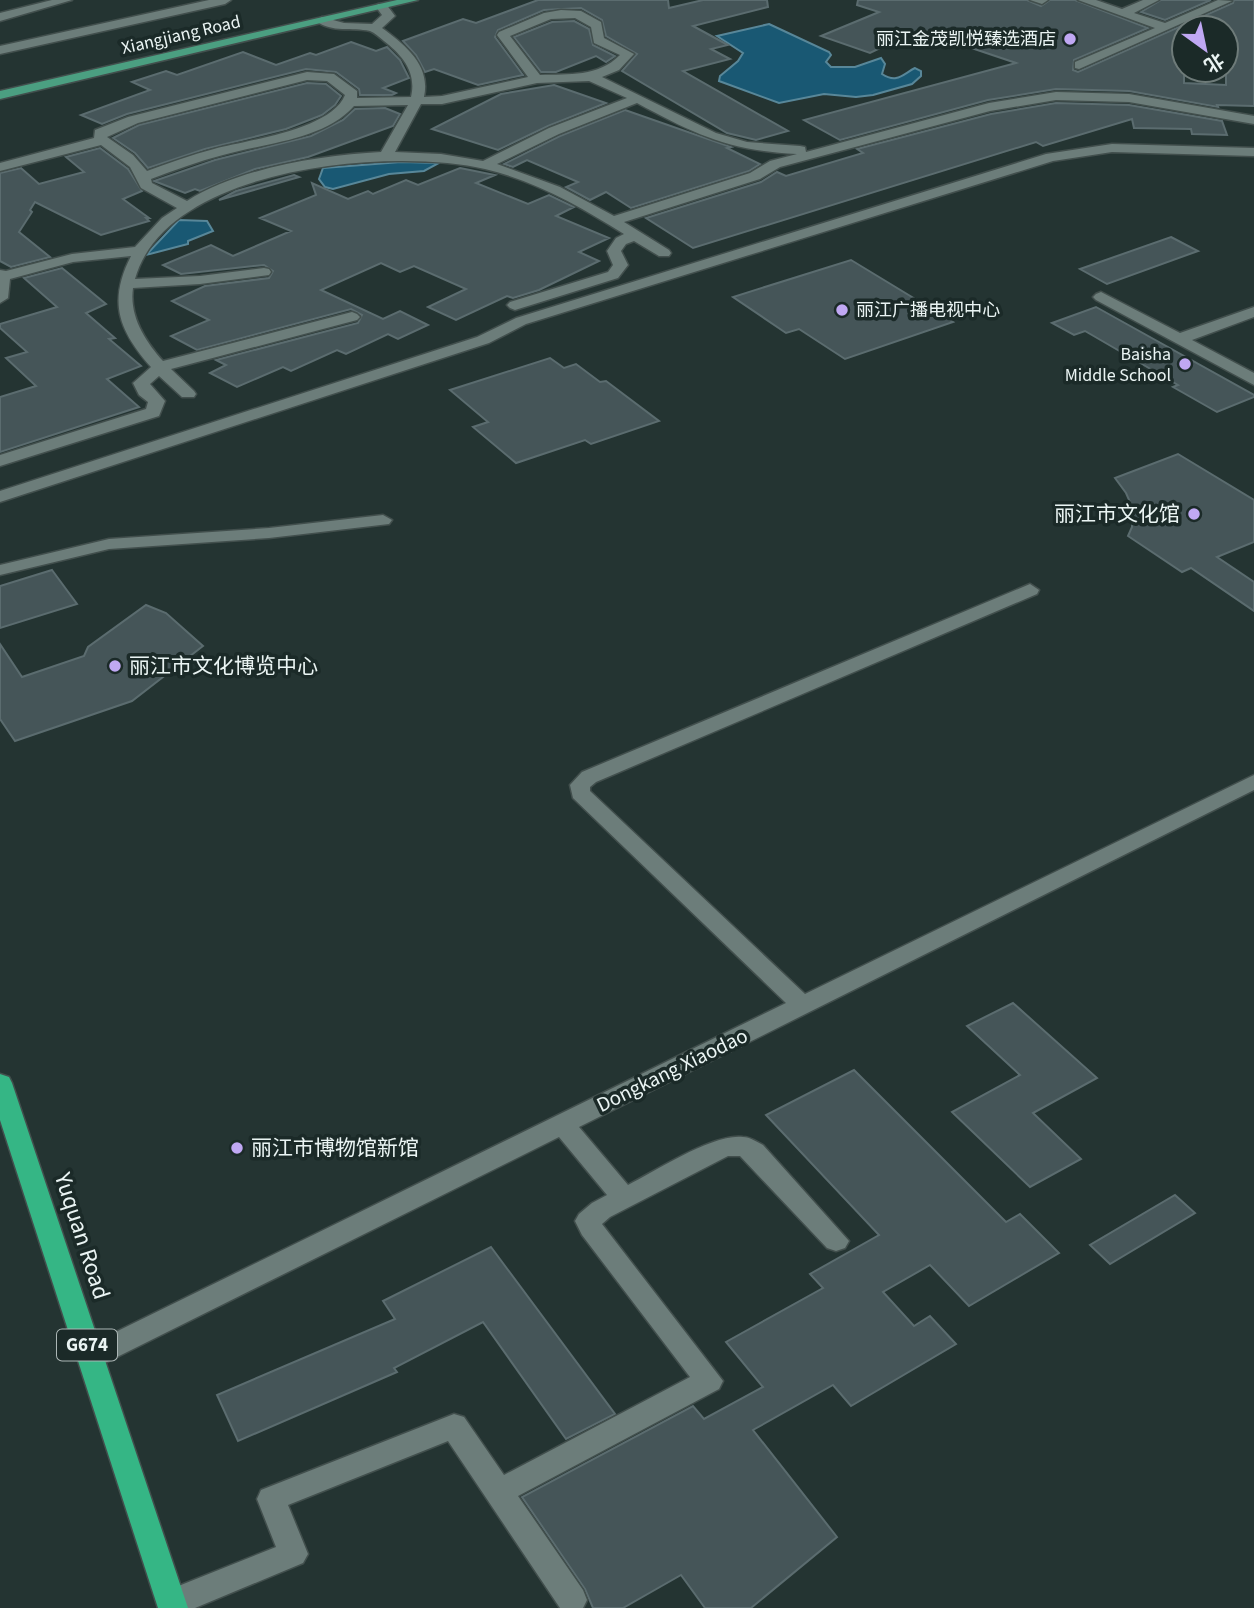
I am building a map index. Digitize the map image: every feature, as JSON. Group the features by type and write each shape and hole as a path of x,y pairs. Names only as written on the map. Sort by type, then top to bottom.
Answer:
{"highway":[{"name":"Yuquan Road","path":"0,1083 173,1606"}],"main road":[{"name":"Xiangjiang Road","path":"0,86 378,4 412,0"},
{"name":"Xiangjiang Road","path":"0,95 322,21 378,4"}],"street":[{"path":"0,17 66,0"},
{"path":"0,50 225,0"},
{"path":"1036,0 1042,0"},
{"path":"1084,0 1165,27"},
{"path":"1123,13 1153,0"},
{"path":"1079,65 1224,0 1241,2"},
{"path":"375,28 389,16 378,4"},
{"path":"145,176 214,153 307,128 330,119 351,102 416,102 464,96 537,79 591,77 615,67 628,54 598,40 597,25 577,14 548,16 503,34 517,52 522,65 537,79"},
{"path":"322,21 343,27 375,28 399,46 417,68 421,82 416,102 386,156"},
{"path":"187,207 146,185 145,176 99,137 100,134 122,123 307,76 334,79 352,94 351,102"},
{"path":"591,77 639,98 685,124 724,140 765,152 775,163"},
{"path":"613,221 755,176 775,163 989,107 1056,96 1122,97 1254,120"},
{"path":"485,165 554,131 639,98"},
{"path":"0,167 104,140"},
{"path":"749,146 824,150"},
{"path":"0,497 483,340 520,321 1051,157 1112,148 1254,152"},
{"path":"188,394 160,367 128,318 124,297 138,251 155,231 187,207 224,189 284,170 386,156 485,165 563,192 664,253"},
{"path":"515,305 614,275 621,265 614,251 617,246 635,235"},
{"path":"0,298 4,288 1,276 72,258 138,251"},
{"path":"126,284 200,280 264,272"},
{"path":"1101,297 1254,380"},
{"path":"1179,339 1252,314"},
{"path":"0,461 153,412 157,401 145,392 141,383 160,367 352,317"},
{"path":"0,570 109,544 269,533 383,520"},
{"path":"802,1005 580,793 579,785 589,777 1030,590"},
{"name":"Dongkang Xiaodao","path":"91,1357 1254,782"},
{"path":"562,1124 624,1198"},
{"path":"497,1493 709,1381 588,1221 601,1210 724,1147 743,1146 754,1152 836,1241"},
{"path":"173,1606 293,1554 271,1499 454,1426 572,1600"}],"water":[{"path":"769,24 829,52 831,55 826,62 831,67 855,67 881,58 885,64 882,74 887,77 900,77 915,68 921,71 921,76 912,84 873,95 856,97 824,94 779,103 719,81 720,76 738,61 743,53 717,36"},
{"path":"401,162 439,163 424,171 389,174 333,189 325,187 319,179 323,168"},
{"path":"179,220 207,221 213,231 188,241 188,244 146,255"}],"building":[{"path":"538,0 668,0 669,8 703,0 767,0 768,7 693,26 728,45 711,49 730,59 683,71 788,131 756,140 727,133 622,71 637,54 606,36 602,20 581,8 544,10 498,30 495,37 523,75 478,85 434,69 425,72 416,55 403,41 463,19 476,23"},
{"path":"858,0 1027,0 1041,6 1050,0 1075,0 1148,28 1074,60 1073,70 1078,72 1170,31 1170,84 1226,85 1240,84 1240,14 1208,14 1233,3 1234,0 1254,0 1254,106 1217,105 1218,107 1129,91 1056,89 988,100 840,140 804,120 1016,63 918,30 870,53 821,36 879,12 857,5"},
{"path":"1161,0 1211,0 1179,14 1170,14 1170,18 1165,20 1141,12"},
{"path":"574,21 589,29 593,45 615,56 606,62 596,56 556,72 541,72 514,37 552,22"},
{"path":"351,42 376,51 387,47 400,60 409,78 383,88 396,93 392,95 360,95 359,89 336,72 306,69 127,114 102,124 81,115 150,90 132,82 166,71 177,75 243,52 276,65 310,53 316,55"},
{"path":"307,83 326,84 341,96 335,105 322,115 286,129 205,149 148,168 135,153 113,138 139,125"},
{"path":"554,85 606,103 498,150 432,129 501,94"},
{"path":"1056,103 1129,105 1222,121 1227,135 1192,134 1191,129 1134,128 1132,119 1043,146 1036,142 693,248 646,218 761,182 777,172 786,176 863,153 857,149 991,114"},
{"path":"385,108 400,114 393,126 308,157 255,169 200,191 195,189 185,193 154,181 215,160 311,136 343,120 355,109"},
{"path":"625,110 731,147 727,148 760,164 749,171 631,208 606,192 590,200 566,187 578,182 527,160 513,167 504,164 560,136"},
{"path":"100,148 128,169 142,191 123,199 149,218 146,218 149,221 101,235 35,202 19,232 50,257 11,267 0,261 0,173 21,168 39,184 84,172 66,157"},
{"path":"460,168 495,175 476,183 528,204 549,195 574,207 556,216 609,238 579,252 599,261 539,290 513,298 507,296 456,320 428,307 466,289 414,266 400,272 381,263 321,290 383,319 400,311 428,325 398,339 388,334 346,354 337,350 291,371 283,367 237,387 210,373 226,365 216,360 358,323 362,315 351,309 197,350 171,336 209,320 172,301 205,286 269,278 273,271 264,265 181,274 163,265 211,245 233,256 291,231 260,218 316,195 312,183 348,199 368,191 373,194 406,180 418,185"},
{"path":"294,175 299,177 219,200 236,191"},
{"path":"1171,237 1198,251 1107,284 1080,269"},
{"name":"丽江广播电视中心","path":"851,260 953,322 845,359 799,329 786,333 733,297"},
{"path":"62,268 106,304 86,313 115,338 109,339 141,366 107,379 139,407 0,452 0,397 36,386 6,358 27,352 0,328 0,324 57,307 24,278"},
{"path":"1096,307 1254,397 1217,412 1173,387 1178,385 1085,331 1074,335 1052,323"},
{"path":"550,358 564,368 576,364 600,382 606,381 659,421 591,444 585,440 516,463 473,427 488,422 450,390"},
{"name":"丽江市文化馆","path":"1178,454 1254,500 1254,542 1217,557 1254,582 1254,611 1191,568 1182,572 1128,536 1132,527 1133,509 1115,478"},
{"path":"52,570 77,604 0,628 0,586"},
{"name":"丽江市文化博览中心","path":"146,605 166,613 203,646 132,701 15,741 0,719 0,644 22,677 84,656 88,647"},
{"path":"1013,1003 1097,1078 1033,1113 1081,1159 1030,1187 952,1112 1020,1075 967,1026"},
{"path":"854,1070 1006,1222 1020,1214 1059,1253 969,1306 930,1265 883,1292 914,1326 930,1316 956,1344 851,1406 833,1385 753,1430 837,1537 751,1608 705,1608 681,1575 623,1608 593,1608 585,1589 522,1497 693,1406 704,1419 763,1387 726,1342 823,1288 810,1274 879,1235 766,1115"},
{"path":"1175,1195 1195,1213 1110,1264 1090,1245"},
{"path":"491,1247 615,1414 566,1439 483,1322 394,1368 397,1372 238,1441 217,1395 395,1319 383,1301"}],"place":[{"name":"丽江金茂凯悦臻选酒店","path":"1070,39"},
{"name":"丽江广播电视中心","path":"842,310"},
{"name":"Baisha Middle School","path":"1185,364"},
{"name":"丽江市文化馆","path":"1194,514"},
{"name":"丽江市文化博览中心","path":"115,666"},
{"name":"丽江市博物馆新馆","path":"237,1148"}]}
